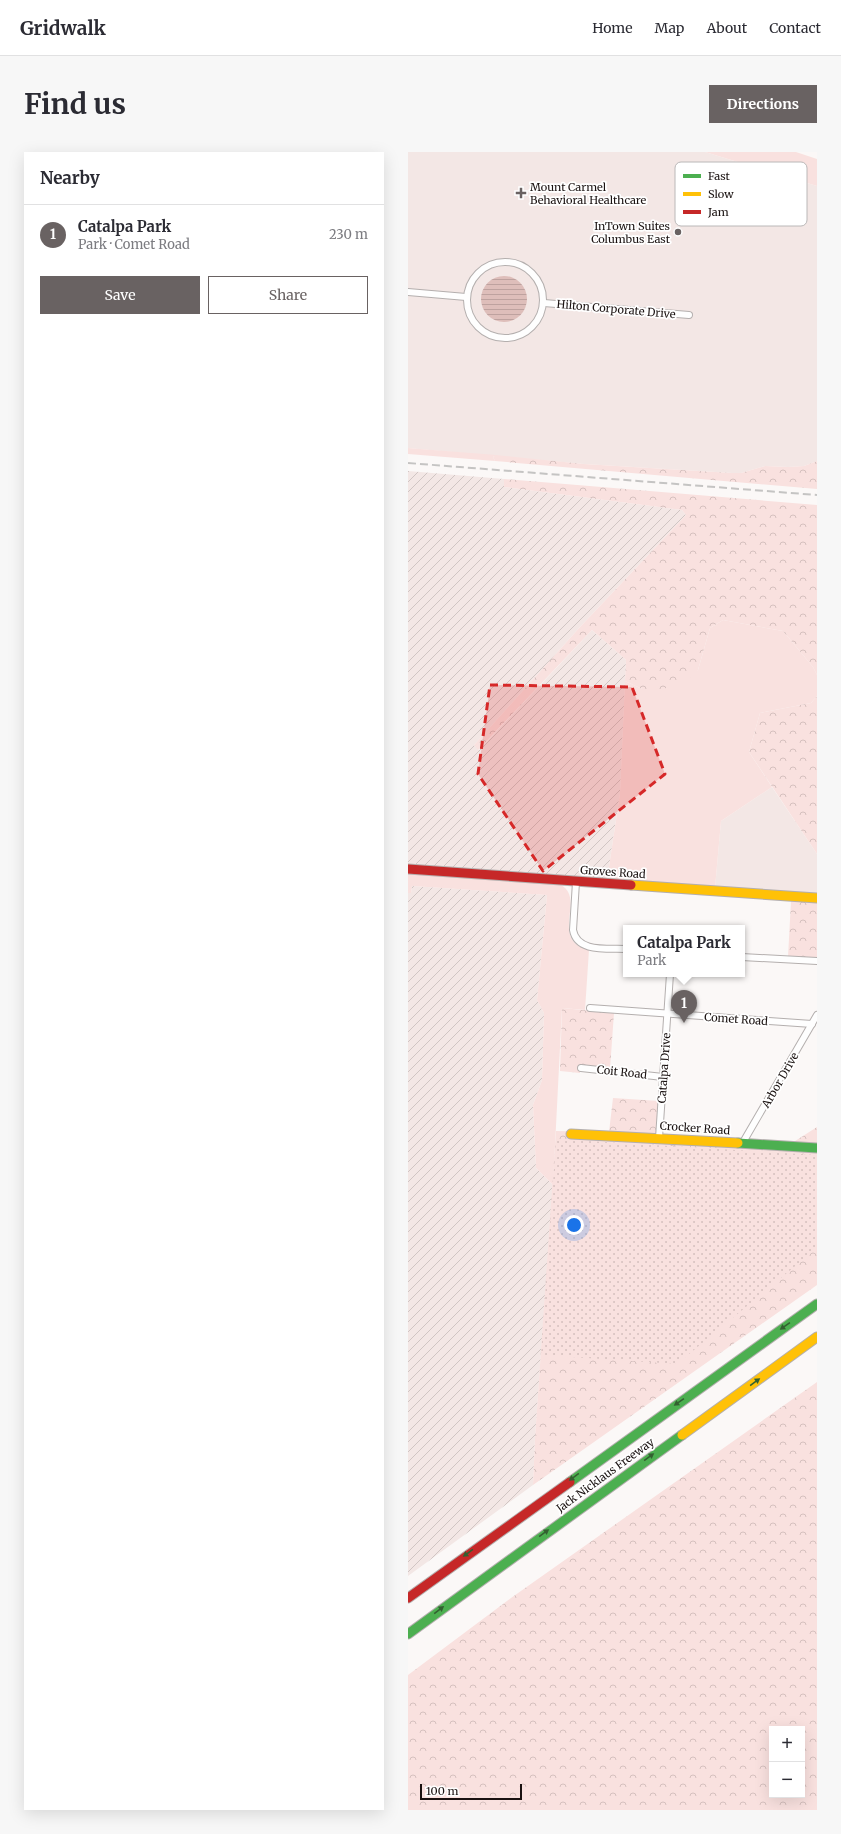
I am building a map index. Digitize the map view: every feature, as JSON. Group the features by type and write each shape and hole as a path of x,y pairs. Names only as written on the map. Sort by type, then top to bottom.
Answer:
{"main road":[{"name":"Groves Road","path":"408,869 817,898"},
{"name":"Crocker Road","path":"571,1134 817,1148"},
{"name":"Jack Nicklaus Freeway","path":"408,1598 817,1304"},
{"name":"Jack Nicklaus Freeway","path":"408,1634 547,1531 817,1337"}],"street":[{"name":"Hilton Corporate Drive","path":"508,261 520,264 530,270 540,285 544,303 538,320 530,329 519,336 507,338 494,337 483,331 473,322 468,310 466,296 469,285 476,274 490,264 508,261"},
{"path":"408,292 466,296"},
{"name":"Hilton Corporate Drive","path":"544,303 689,315"},
{"path":"576,882 572,930 577,942 583,946 623,949"},
{"path":"745,957 817,961"},
{"name":"Catalpa Drive","path":"659,1138 670,977"},
{"name":"Comet Road","path":"590,1008 812,1024"},
{"name":"Arbor Drive","path":"742,1144 817,1015"},
{"name":"Coit Road","path":"580,1068 663,1077"}],"highlighted area":[{"path":"490,685 632,687 665,774 543,871 478,774"}],"shaded area":[{"path":"408,152 705,152 738,162 675,162 675,226 807,226 807,183 817,186 817,461 804,466 765,466 741,473 732,473 584,464 408,448"},
{"path":"504,276 517,280 523,286 527,299 523,312 517,318 504,322 491,318 485,312 481,299 485,286 491,280"},
{"path":"408,471 504,479 504,487 682,510 686,515 580,627 474,745 479,750 592,630 626,660 620,793 607,880 563,885 556,883 408,872"},
{"path":"772,787 817,854 817,895 715,888 721,821"},
{"path":"412,886 547,895 537,1000 544,1013 542,1080 533,1105 536,1168 553,1185 533,1485 408,1576 408,893 411,893"}],"green space":[{"path":"705,152 796,152 817,159 817,186 807,183 807,162 738,162"},
{"path":"408,448 496,455 493,457 495,461 408,454"},
{"path":"496,455 584,464 732,473 741,473 765,466 804,466 817,461 817,489 495,461 493,457"},
{"path":"504,479 817,505 817,675 813,667 783,631 723,620 710,628 698,670 683,684 658,690 642,689 625,681 626,660 592,630 478,750 474,745 580,627 686,515 682,510 504,487"},
{"path":"723,620 783,631 813,667 817,675 817,696 811,703 760,713 749,752 772,787 721,821 715,888 607,880 620,793 625,681 642,689 698,670 710,628"},
{"path":"817,696 817,854 749,752 760,713 811,703"},
{"path":"408,872 556,883 566,889 570,897 569,927 571,936 577,944 589,950 585,1010 562,1008 553,1185 536,1168 533,1105 542,1080 544,1013 537,1000 547,895 412,886 411,893 408,893"},
{"path":"791,901 817,902 817,958 788,957"},
{"path":"562,1008 614,1013 610,1069 580,1067 580,1073 560,1071"},
{"path":"613,1098 659,1101 657,1136 792,1143 817,1127 817,1285 533,1485 556,1131 609,1132"},
{"path":"556,1139 817,1155 817,1248 677,1364 541,1355"},
{"path":"817,1382 817,1810 408,1810 408,1675 511,1598"}],"railway":[{"path":"408,463 817,495"}],"traffic: fast":[{"path":"738,1143 817,1148"},
{"path":"570,1482 817,1304"},
{"path":"408,1634 682,1435"}],"traffic: slow":[{"path":"631,885 817,898"},
{"path":"571,1134 738,1143"},
{"path":"682,1435 817,1337"}],"traffic: jam":[{"path":"408,869 631,885"},
{"path":"408,1598 570,1482"}],"place":[{"name":"Mount Carmel Behavioral Healthcare","path":"521,193"},
{"name":"InTown Suites Columbus East","path":"678,232"},
{"name":"Catalpa Park","path":"684,1023"}]}
